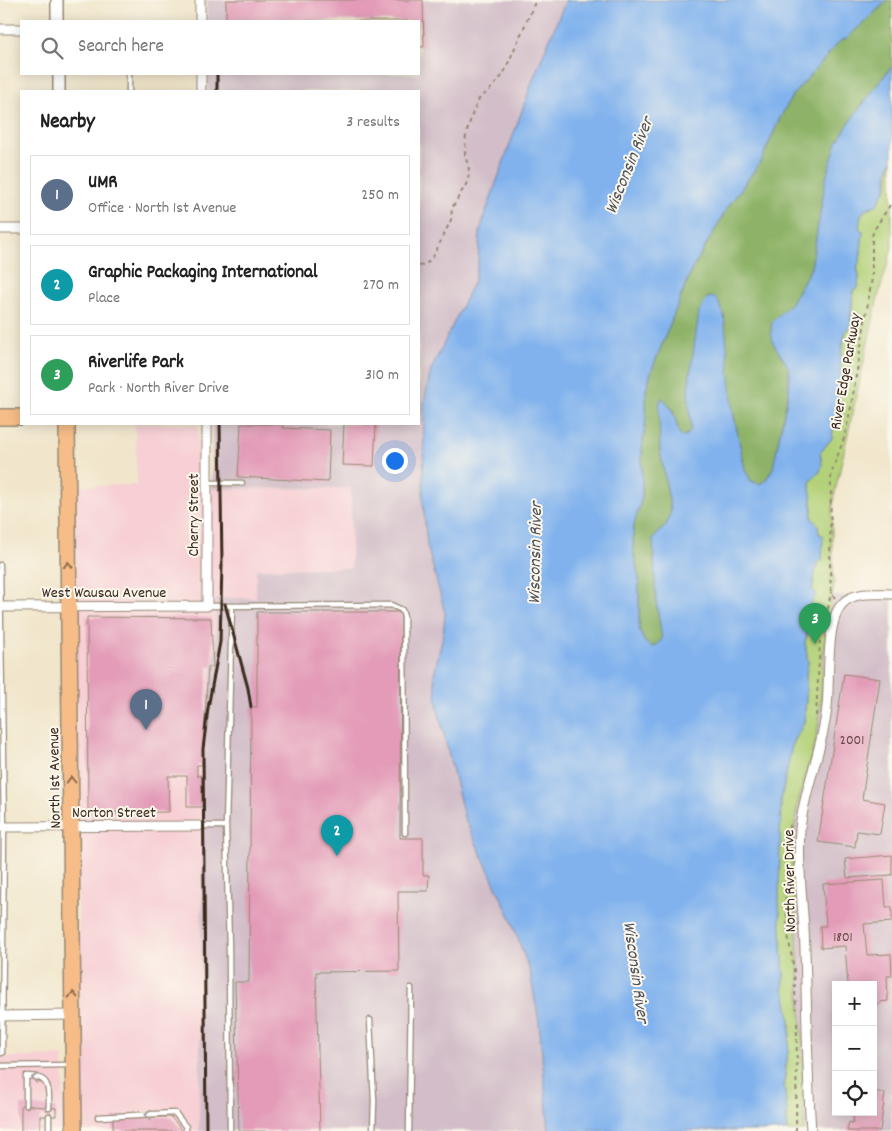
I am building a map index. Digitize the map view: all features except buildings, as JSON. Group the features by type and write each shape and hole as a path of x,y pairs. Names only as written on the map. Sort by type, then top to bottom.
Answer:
{"main road":[{"path":"0,417 20,417"},
{"name":"North 1st Avenue","path":"67,425 74,1131"}],"street":[{"path":"57,0 58,20"},
{"path":"200,0 200,20"},
{"path":"0,29 20,29"},
{"path":"59,75 59,90"},
{"path":"201,75 201,90"},
{"path":"0,229 20,229"},
{"name":"Cherry Street","path":"206,425 208,483 207,606"},
{"path":"841,605 856,595 892,594"},
{"name":"North River Drive","path":"811,1131 805,948 800,872 800,827 824,730 832,626 841,605"},
{"name":"West Wausau Avenue","path":"0,607 207,606"},
{"name":"Norton Street","path":"2,827 199,826"},
{"path":"1,1016 73,1015"}],"lane":[{"path":"128,75 129,90"},
{"path":"208,483 242,483"},
{"path":"0,565 2,1053"},
{"path":"207,606 391,605 402,610 404,617 405,833"},
{"path":"230,1131 226,826 232,606"},
{"path":"199,826 226,826"},
{"path":"409,1131 411,988"},
{"path":"370,1020 374,1101 373,1131"},
{"path":"0,1066 73,1065"},
{"path":"26,1105 26,1076 38,1076 44,1080 48,1088 49,1108"},
{"path":"98,1117 175,1113 186,1127 186,1131"},
{"path":"49,1116 49,1131"}],"path":[{"path":"420,266 426,264 433,257 451,220 452,208 468,181 469,169 465,155 466,134 473,112 480,97 488,92 503,75 536,0"},
{"name":"River Edge Parkway","path":"841,605 832,592 830,567 832,474 848,422 871,285 872,236 892,202"}],"shaded area":[{"path":"206,0 566,0 535,74 480,231 478,263 474,281 431,370 424,403 423,503 427,545 445,613 443,635 511,919 530,972 539,1022 549,1131 199,1131 203,766 208,701 215,650 216,598 256,598 256,569 351,568 351,488 212,489 212,425 420,425 420,90 208,90 208,75 420,75 420,20 207,20"},
{"path":"135,425 195,425 198,427 199,489 351,488 351,569 257,569 257,598 216,598 215,650 208,701 203,766 199,1131 80,1131 75,486 137,485"},
{"path":"892,595 892,1131 804,1131 802,1032 792,844 794,821 818,726 824,646 833,596"},
{"path":"63,1056 64,1131 0,1131 0,1057"}],"green space":[{"path":"888,0 892,0 892,66 853,117 826,178 811,268 791,303 772,322 773,343 789,368 789,389 773,468 765,481 759,484 751,481 745,470 733,411 688,389 691,429 687,435 681,436 672,408 660,450 671,511 666,525 653,539 656,600 662,639 657,645 651,647 644,641 639,629 639,579 633,550 633,529 642,497 642,450 646,418 646,390 651,372 691,271 728,207 761,161 792,96 840,41 847,38"},
{"path":"892,160 892,248 878,297 835,492 832,516 834,585 824,646 820,714 816,740 798,803 792,844 802,1032 804,1131 787,1131 784,1083 790,1020 783,990 784,976 779,901 780,819 781,800 787,767 792,746 804,722 806,701 808,662 805,642 808,634 807,617 811,608 819,534 818,525 812,518 810,480 821,458 820,453 832,438 834,421 839,405 841,353 846,330 851,321 853,291 858,288 857,266 860,262 863,231 859,228 859,221 863,212 875,204 886,188"}],"water":[{"name":"Wisconsin River","path":"566,0 888,0 847,38 840,41 792,96 761,161 728,207 691,271 651,372 646,390 646,418 642,450 642,497 633,529 633,550 639,579 639,629 644,641 652,647 657,645 662,639 656,600 653,539 666,525 671,511 660,450 659,407 661,398 669,405 681,436 687,435 691,429 688,389 699,312 708,297 716,298 724,314 733,411 745,470 751,481 759,484 765,481 773,468 789,389 789,368 773,343 772,322 791,303 811,268 826,178 837,142 853,117 892,66 892,160 888,169 887,186 877,205 867,208 861,215 859,228 863,231 860,262 857,266 858,288 853,291 850,327 846,330 841,353 839,405 834,421 832,438 820,453 822,465 820,472 812,478 810,485 812,518 818,525 819,534 823,535 822,560 817,563 812,590 816,593 807,619 809,627 805,642 808,662 804,722 792,746 781,800 779,901 784,976 783,990 786,994 790,1020 784,1083 787,1131 549,1131 539,1022 530,972 511,919 464,817 438,710 434,674 443,635 445,613 427,545 423,503 424,402 431,370 474,281 478,263 480,231 484,217 535,74"}],"railway":[{"path":"217,75 217,90"},
{"path":"206,1131 203,749 220,642 222,564 220,425"},
{"path":"225,604 248,688 251,707"}],"place":[{"name":"Riverlife Park","path":"815,644"},
{"name":"UMR","path":"146,730"},
{"name":"Graphic Packaging International","path":"337,856"}]}
